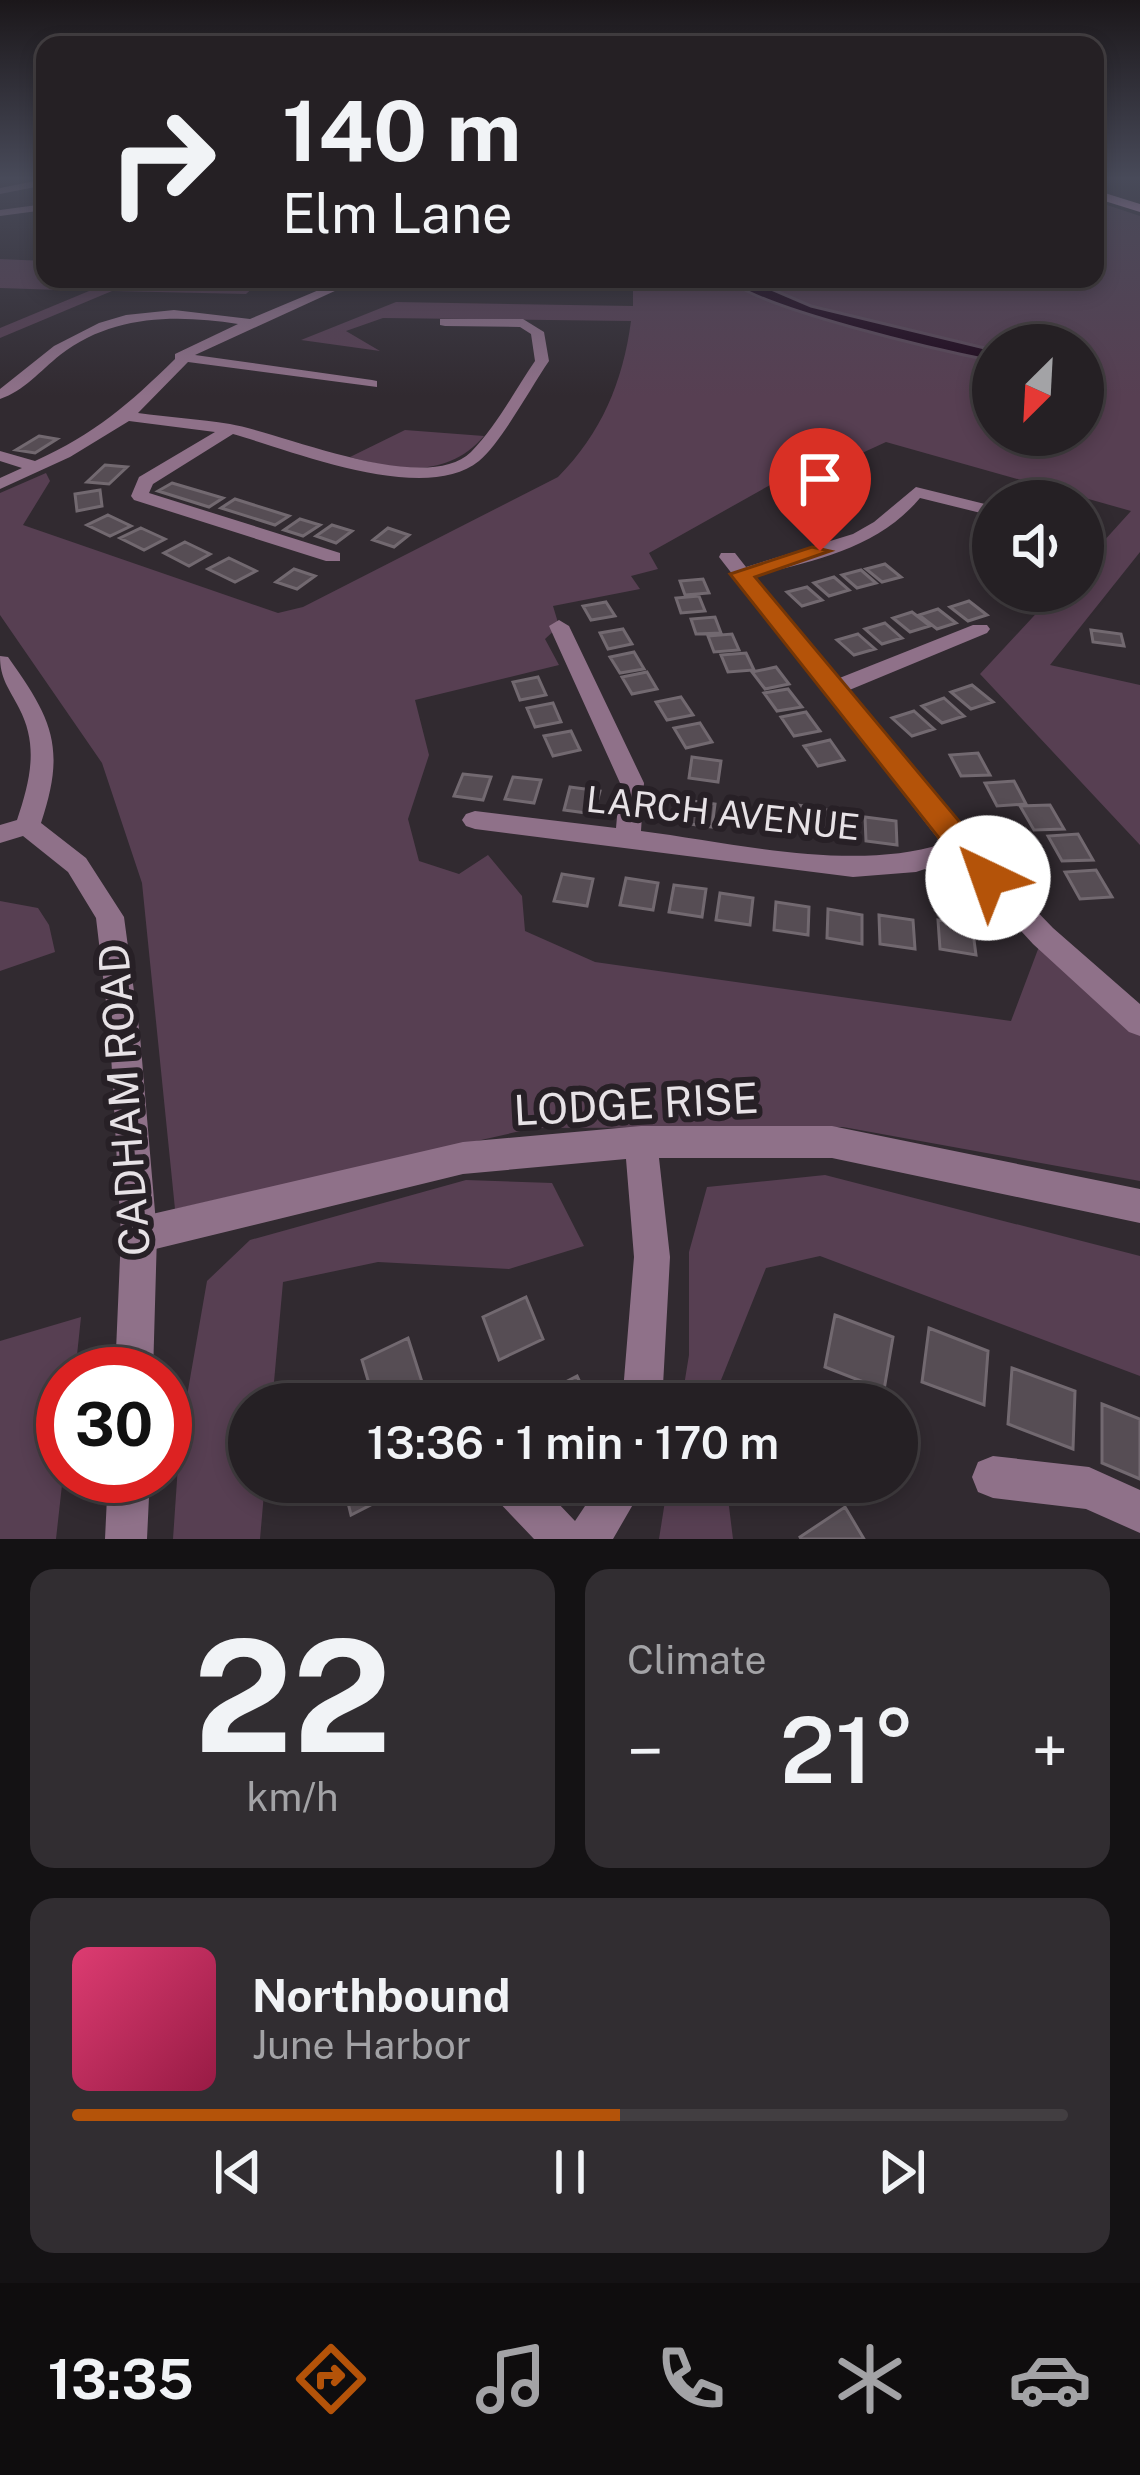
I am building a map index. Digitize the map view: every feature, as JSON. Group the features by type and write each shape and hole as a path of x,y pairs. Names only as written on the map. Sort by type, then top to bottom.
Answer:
{"street":[{"path":"0,484 126,416 180,357 333,288"},
{"path":"0,395 73,340 107,322 156,314 250,322"},
{"path":"126,416 230,429 385,471 458,467 493,436 542,361 537,332 523,323 445,322"},
{"path":"180,357 372,384"},
{"path":"230,429 145,482 140,496 333,557"},
{"path":"0,456 38,466"},
{"path":"972,506 916,492 896,519 859,540 735,566 960,848 1043,936 1140,1024"},
{"path":"559,626 632,782 628,839"},
{"path":"833,689 980,629"},
{"name":"CADHAM ROAD","path":"0,662 37,715 48,752 13,830 77,865 110,917 124,1016 139,1234 135,1347"},
{"name":"LARCH AVENUE","path":"476,820 853,867 916,862 960,848"},
{"path":"641,1142 652,1257 643,1383"},
{"name":"LODGE RISE","path":"139,1234 463,1158 641,1142 832,1142 1140,1206"},
{"path":"993,1477 1089,1488 1140,1512"},
{"path":"126,1539 128,1503"},
{"path":"529,1503 563,1539"},
{"path":"588,1539 611,1503"}],"shaded area":[{"path":"1104,252 1140,252 1140,552 1104,597 1104,541 1131,511 1104,503 1104,480 1021,480 886,442 836,465 772,484 649,553 658,569 631,576 640,589 553,606 559,626 545,639 559,665 415,700 429,755 408,819 419,861 459,874 488,855 522,896 525,931 595,962 1011,1021 1043,936 1140,1023 1140,1181 843,1127 534,1128 175,1209 142,883 102,763 0,615 0,493 46,473 50,481 23,525 278,613 303,607 558,477 608,406 631,321 383,318 346,331 380,351 301,340 396,302 633,306 633,288 1104,288"},
{"path":"0,259 36,261 36,288 252,288 246,294 112,291 0,338 0,328 89,291 0,288"},
{"path":"742,288 769,288 811,306 972,345 972,356 895,339 775,303"},
{"path":"405,430 484,436 455,459 422,468 350,457"},
{"path":"1038,612 1092,612 1050,665 1140,685 1140,845 980,674"},
{"path":"0,901 38,908 49,925 55,952 0,971"},
{"path":"825,1175 1140,1256 1140,1376 820,1256 766,1268 720,1383 684,1383 689,1252 707,1187"},
{"path":"466,1180 552,1183 584,1246 509,1269 378,1262 283,1282 274,1383 228,1383 228,1503 263,1503 260,1539 173,1539 175,1503 192,1503 192,1367 207,1281 250,1240"},
{"path":"81,1317 78,1347 36,1347 36,1503 60,1503 56,1539 0,1539 0,1341"},
{"path":"665,1503 729,1503 733,1539 659,1539"}],"building":[{"path":"39,436 57,439 35,453 16,450"},
{"path":"105,465 127,467 109,484 87,482"},
{"path":"172,483 223,498 209,507 158,491"},
{"path":"100,490 102,506 77,511 75,494"},
{"path":"235,499 289,516 275,525 221,508"},
{"path":"108,515 131,526 110,536 87,525"},
{"path":"300,519 320,525 303,536 284,530"},
{"path":"332,525 352,531 336,543 316,536"},
{"path":"141,528 165,539 144,550 120,538"},
{"path":"388,528 409,535 394,547 373,540"},
{"path":"185,542 210,554 189,566 164,553"},
{"path":"229,558 256,571 235,582 208,569"},
{"path":"885,564 901,577 882,582 866,569"},
{"path":"294,569 315,576 297,589 276,582"},
{"path":"861,570 876,583 857,588 842,575"},
{"path":"834,577 849,590 829,596 814,583"},
{"path":"703,579 709,593 685,595 680,581"},
{"path":"807,587 822,600 802,606 787,592"},
{"path":"699,596 705,611 681,613 676,598"},
{"path":"969,601 972,612 987,615 968,621 950,607"},
{"path":"606,602 615,616 591,620 583,606"},
{"path":"938,609 956,623 937,629 919,615"},
{"path":"912,612 930,626 910,632 893,618"},
{"path":"715,617 721,633 696,634 691,619"},
{"path":"885,623 902,638 882,644 865,629"},
{"path":"623,629 632,644 608,649 600,633"},
{"path":"1091,630 1121,634 1124,646 1093,642"},
{"path":"732,634 739,650 714,652 708,636"},
{"path":"858,634 875,649 854,655 837,640"},
{"path":"634,652 644,669 620,673 610,657"},
{"path":"746,653 754,670 728,672 721,655"},
{"path":"776,667 789,684 765,689 752,672"},
{"path":"647,672 657,689 632,694 622,677"},
{"path":"538,677 546,695 520,700 513,682"},
{"path":"972,685 993,702 971,709 951,692"},
{"path":"788,689 802,707 777,711 764,693"},
{"path":"681,697 693,715 667,720 656,702"},
{"path":"944,698 964,716 942,723 922,706"},
{"path":"553,703 561,722 535,727 527,708"},
{"path":"914,711 934,729 912,736 892,718"},
{"path":"806,712 820,731 794,736 781,717"},
{"path":"700,723 712,742 686,748 674,728"},
{"path":"571,731 580,750 553,756 544,736"},
{"path":"830,740 844,760 818,766 804,746"},
{"path":"978,753 990,775 961,776 950,755"},
{"path":"692,757 721,761 718,782 689,778"},
{"path":"463,774 491,777 483,800 454,796"},
{"path":"513,777 541,780 534,803 505,799"},
{"path":"1014,781 1026,804 997,806 985,783"},
{"path":"570,787 600,791 594,814 564,810"},
{"path":"685,800 715,804 712,827 682,823"},
{"path":"775,802 805,806 804,830 773,826"},
{"path":"1050,805 1064,829 1034,830 1020,806"},
{"path":"812,808 843,812 843,835 811,831"},
{"path":"865,817 896,821 897,845 866,841"},
{"path":"1078,834 1093,860 1062,861 1048,836"},
{"path":"1096,870 1112,897 1080,899 1065,872"},
{"path":"562,874 593,879 587,906 554,901"},
{"path":"626,878 658,883 653,910 620,905"},
{"path":"674,885 706,889 702,917 669,912"},
{"path":"720,893 753,898 750,925 716,920"},
{"path":"776,902 809,907 808,935 774,930"},
{"path":"828,909 862,915 862,944 827,938"},
{"path":"879,915 913,920 915,949 880,944"},
{"path":"938,920 972,925 976,955 940,949"},
{"path":"526,1297 543,1339 499,1360 483,1317"},
{"path":"835,1315 893,1337 885,1383 866,1383 825,1367"},
{"path":"929,1328 988,1351 984,1405 922,1382"},
{"path":"408,1338 422,1382 369,1383 362,1360"},
{"path":"1012,1368 1075,1391 1073,1449 1008,1424"},
{"path":"1102,1404 1140,1419 1140,1479 1102,1463"},
{"path":"348,1503 375,1503 351,1515"},
{"path":"845,1507 864,1539 801,1539 800,1537"}],"route":[{"path":"820,551 741,574 988,878"}]}
